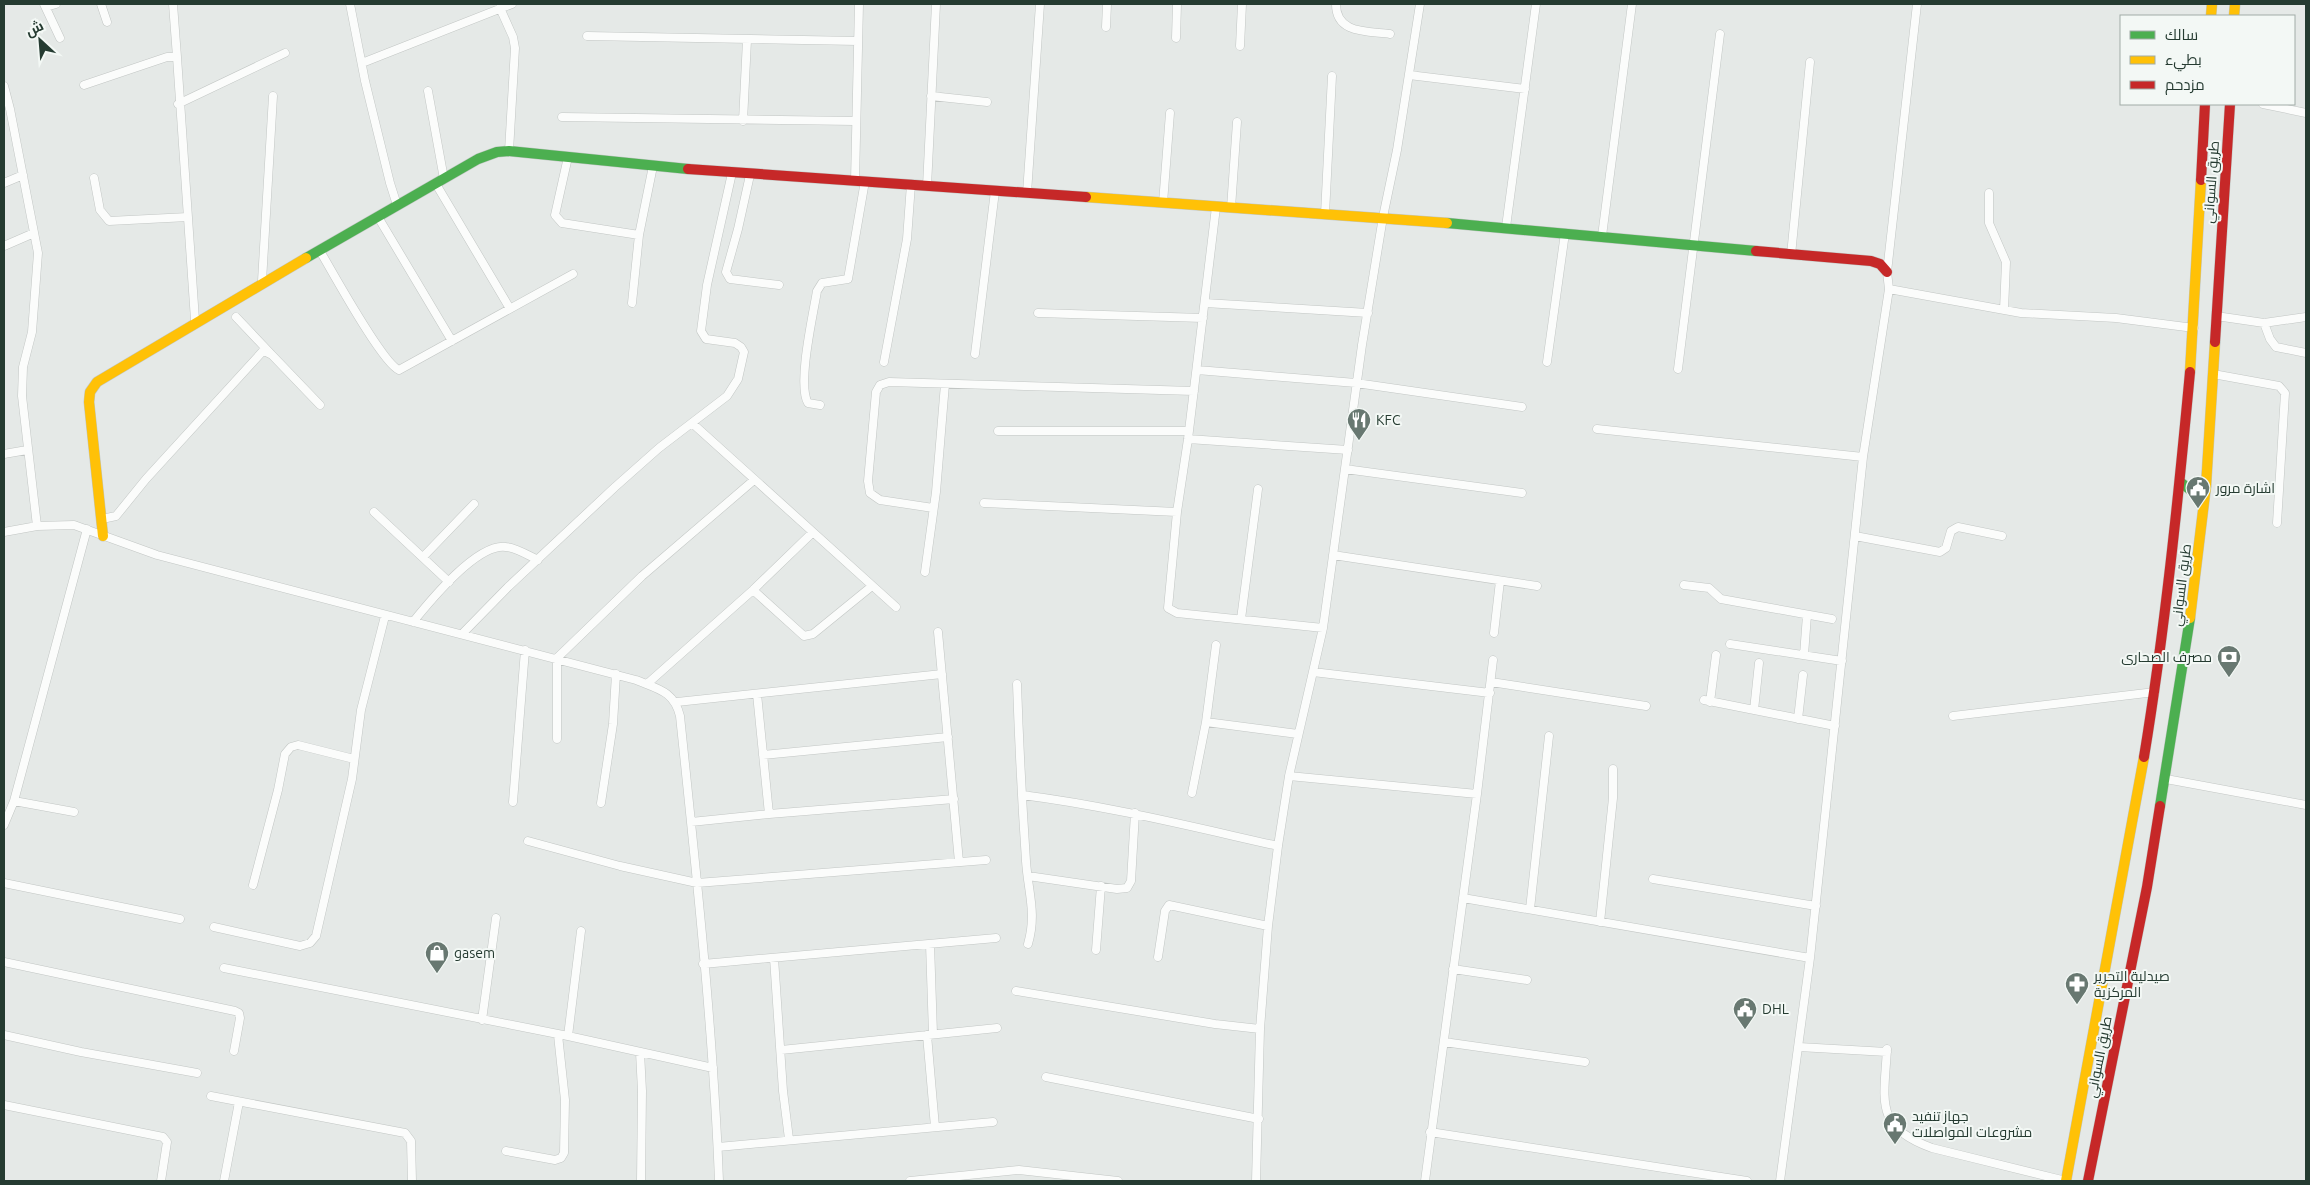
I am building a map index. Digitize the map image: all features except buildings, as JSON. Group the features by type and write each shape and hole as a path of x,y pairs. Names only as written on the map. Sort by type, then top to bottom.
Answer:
{"main road":[{"name":"طريق السواني","path":"2066,1181 2142,773 2184,513 2180,482 2194,328 2205,105"},
{"name":"طريق السواني","path":"2088,1181 2166,779 2189,627 2206,486 2230,105"},
{"path":"103,536 88,402 90,392 97,382 195,320 262,281 320,251 478,159 509,151 750,175 911,184 1216,207 1383,217 1565,232 1693,247 1871,261 1880,264 1887,272"},
{"path":"2180,482 2192,491 2206,486"},
{"path":"2184,513 2203,514"}],"street":[{"path":"56,4 45,5 60,38"},
{"path":"101,4 107,22"},
{"path":"173,4 178,104 195,320"},
{"path":"350,4 387,174 397,205"},
{"path":"362,63 512,4"},
{"path":"820,405 808,403 804,397 805,374 817,291 822,282 848,279 860,181 855,121 858,4"},
{"path":"927,186 936,4"},
{"path":"1027,193 1040,4"},
{"path":"1106,27 1108,4"},
{"path":"1176,38 1177,4"},
{"path":"1240,46 1242,4"},
{"path":"1336,4 1336,11 1341,23 1349,29 1390,34"},
{"path":"1256,1181 1260,1029 1268,926 1278,846 1288,776 1323,628 1356,383 1383,217 1398,150 1420,4"},
{"path":"1506,227 1536,4"},
{"path":"1602,236 1632,4"},
{"path":"1780,1181 1816,906 1863,457 1889,289 1887,272 1917,4"},
{"path":"500,8 513,37 515,48 509,151"},
{"path":"1678,369 1720,34"},
{"path":"587,36 858,41"},
{"path":"743,121 747,40"},
{"path":"178,104 285,53"},
{"path":"84,85 167,58 176,57"},
{"path":"1791,254 1810,62"},
{"path":"1409,75 1525,89"},
{"path":"1325,214 1332,76"},
{"path":"4,86 38,253 32,332 23,367 22,396 37,526"},
{"path":"428,91 440,182 509,307"},
{"path":"262,281 273,96"},
{"path":"931,96 987,102"},
{"path":"2268,105 2306,112"},
{"path":"1162,203 1170,112"},
{"path":"562,117 743,121 855,121"},
{"path":"1231,208 1237,122"},
{"path":"568,157 555,215 562,223 639,235"},
{"path":"632,303 639,235 653,166"},
{"path":"463,633 615,487 727,396 738,379 744,352 741,347 735,343 706,339 701,332 707,285 732,173"},
{"path":"4,183 23,175"},
{"path":"750,175 726,272 730,278 736,281 779,285"},
{"path":"94,178 100,210 109,221 188,217"},
{"path":"884,362 903,265 911,184"},
{"path":"975,354 995,191"},
{"path":"1990,193 1989,223 2006,262 2004,310"},
{"path":"1216,207 1204,318 1177,512 1168,608 1177,613 1323,628"},
{"path":"378,217 452,341"},
{"path":"1547,362 1565,232"},
{"path":"4,246 34,233"},
{"path":"320,251 365,326 394,368 403,369 509,307 573,274"},
{"path":"1889,289 2021,313 2116,318 2194,328"},
{"path":"1205,303 1368,313"},
{"path":"1038,313 1204,318"},
{"path":"2216,316 2264,322 2306,317"},
{"path":"236,318 320,405"},
{"path":"2264,322 2271,342 2276,347 2306,353"},
{"path":"102,519 116,516 258,355 266,352 272,355"},
{"path":"1197,370 1356,383 1522,407"},
{"path":"2213,374 2279,386 2285,393 2277,523"},
{"path":"933,508 880,500 870,492 868,481 870,451 876,392 880,385 888,382 1194,391"},
{"path":"925,572 945,384"},
{"path":"692,423 896,607"},
{"path":"1597,429 1863,457"},
{"path":"998,431 1189,435 1348,450"},
{"path":"4,454 27,450"},
{"path":"1345,469 1522,493"},
{"path":"557,739 556,658 642,576 754,480"},
{"path":"1241,620 1258,489"},
{"path":"984,503 1177,512"},
{"path":"423,557 474,504"},
{"path":"374,512 449,582"},
{"path":"4,532 37,526 74,525 158,554 385,616 463,633 616,674 646,684 672,696 677,702 680,716 697,883 713,1068 719,1181"},
{"path":"1855,536 1940,552 1946,548 1951,532 1958,527 2002,536"},
{"path":"4,825 14,800 87,529"},
{"path":"646,684 753,590 812,533"},
{"path":"413,622 430,600 449,582 491,549 507,547 538,560"},
{"path":"1333,555 1537,586"},
{"path":"1494,633 1500,581"},
{"path":"1684,585 1709,588 1721,599 1832,619"},
{"path":"753,590 804,636 814,634 872,586"},
{"path":"1804,655 1807,615"},
{"path":"214,927 300,946 310,943 316,936 332,854 339,836 350,789 361,710 385,616"},
{"path":"938,632 959,862"},
{"path":"1730,644 1842,661"},
{"path":"1192,793 1206,722 1216,645"},
{"path":"513,802 525,650"},
{"path":"1716,656 1707,701 1835,726"},
{"path":"1425,1181 1430,1132 1478,794 1493,660"},
{"path":"1754,710 1759,663"},
{"path":"1313,672 1490,693"},
{"path":"602,803 613,724 616,674"},
{"path":"677,702 942,674"},
{"path":"1798,719 1803,675"},
{"path":"1492,682 1646,706"},
{"path":"1017,684 1022,795 1028,876 1033,910 1032,929 1028,944"},
{"path":"1953,716 2154,692"},
{"path":"756,694 769,814"},
{"path":"1206,722 1298,734"},
{"path":"1530,909 1549,736"},
{"path":"763,755 948,737"},
{"path":"253,885 278,790 285,754 291,747 298,745 354,759"},
{"path":"1600,922 1614,798 1613,769"},
{"path":"1288,776 1478,794"},
{"path":"2166,779 2306,805"},
{"path":"1022,795 1084,803 1135,813 1278,846"},
{"path":"691,822 954,799"},
{"path":"14,800 74,812"},
{"path":"1028,876 1127,888 1131,881 1135,813"},
{"path":"528,841 620,866 697,883 986,860"},
{"path":"1653,879 1816,906"},
{"path":"4,883 180,919"},
{"path":"1096,950 1101,886"},
{"path":"1463,898 1810,958"},
{"path":"1158,957 1165,911 1169,905 1268,926"},
{"path":"482,1020 496,918"},
{"path":"568,1036 581,932"},
{"path":"703,964 996,938"},
{"path":"930,944 930,1035 934,1127"},
{"path":"774,958 783,1091 789,1139"},
{"path":"4,962 235,1011 239,1013 240,1018 234,1051"},
{"path":"224,968 568,1036 713,1068"},
{"path":"1454,970 1526,980"},
{"path":"1016,991 1216,1024 1260,1029"},
{"path":"781,1050 997,1028"},
{"path":"506,1151 556,1160 561,1158 564,1153 565,1100 558,1034"},
{"path":"4,1035 81,1052 197,1073"},
{"path":"1444,1042 1585,1062"},
{"path":"1799,1047 1887,1051 1883,1104 1892,1123 1914,1142 2066,1181"},
{"path":"640,1052 642,1100 641,1181"},
{"path":"1046,1077 1259,1119"},
{"path":"211,1096 404,1133 411,1141 412,1181"},
{"path":"224,1181 239,1102"},
{"path":"4,1105 163,1137 167,1142 161,1181"},
{"path":"718,1147 789,1139 993,1122"},
{"path":"1430,1132 1747,1181"},
{"path":"910,1181 1019,1170 1118,1181"}],"traffic: fast":[{"path":"306,258 478,159 497,152 509,151 688,169"},
{"path":"1447,223 1756,251"},
{"path":"2180,482 2192,491 2206,486"},
{"path":"2160,806 2190,618"}],"traffic: slow":[{"path":"2211,15 2212,4"},
{"path":"2234,15 2235,4"},
{"path":"2190,372 2201,180"},
{"path":"1086,197 1447,223"},
{"path":"103,536 89,402 90,392 97,382 306,258"},
{"path":"2190,618 2206,486 2215,342"},
{"path":"2066,1181 2144,757"}],"traffic: jam":[{"path":"2201,180 2205,105"},
{"path":"2215,342 2230,105"},
{"path":"688,169 1086,197"},
{"path":"1756,251 1871,261 1880,264 1887,272"},
{"path":"2144,757 2170,565 2190,372"},
{"path":"2088,1181 2147,887 2160,806"}],"place":[{"name":"KFC","path":"1359,441"},
{"name":"اشارة مرور","path":"2198,509"},
{"name":"مصرف الصحارى","path":"2229,678"},
{"name":"gasem","path":"437,974"},
{"name":"صيدلية التحرير المركزية","path":"2077,1005"},
{"name":"DHL","path":"1745,1030"},
{"name":"جهاز تنفيد مشروعات المواصلات","path":"1895,1145"}]}
